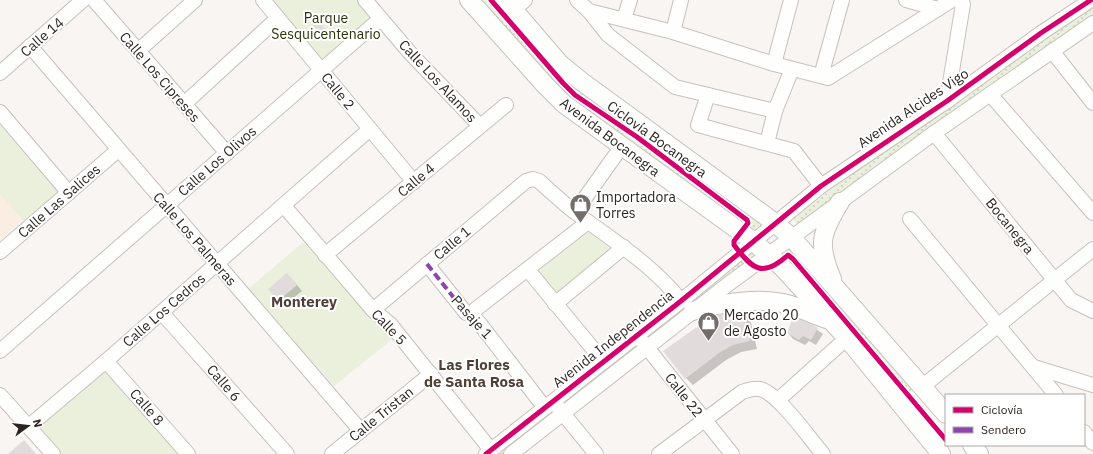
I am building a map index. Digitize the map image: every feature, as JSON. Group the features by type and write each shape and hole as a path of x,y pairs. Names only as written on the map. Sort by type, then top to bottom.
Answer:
{"main road":[{"name":"Avenida Bocanegra","path":"469,0 545,85 564,104 753,241 782,267 847,338 941,454"},
{"name":"Avenida Bocanegra","path":"514,3 560,64 774,223 792,238 837,288"},
{"path":"840,202 823,234 822,247 826,265 837,288 945,413"},
{"path":"687,306 757,301 786,304 831,320"},
{"path":"973,446 979,454"}],"street":[{"name":"Calle 14","path":"0,73 83,0"},
{"name":"Calle Los Cipreses","path":"94,0 227,153"},
{"path":"138,51 195,0"},
{"name":"Calle 2","path":"263,0 414,182"},
{"name":"Calle Los Alamos","path":"365,0 411,54 480,126"},
{"path":"578,0 608,35 675,87 775,111"},
{"path":"624,19 630,0"},
{"path":"673,32 681,0"},
{"path":"774,64 791,0"},
{"path":"821,76 842,0"},
{"path":"906,0 938,9"},
{"path":"589,11 673,32 774,64 828,78 952,0"},
{"path":"947,101 963,4 960,0"},
{"name":"Avenida Alcides Vigo","path":"753,241 820,186 947,101 1041,33 1091,0"},
{"path":"184,104 278,18"},
{"name":"Calle Los Olivos","path":"0,351 380,19"},
{"path":"768,255 934,133 1093,23"},
{"name":"Calle Los Palmeras","path":"30,46 361,431"},
{"path":"1052,51 1093,103"},
{"path":"768,143 775,111 792,69"},
{"path":"990,94 1093,213"},
{"path":"708,95 698,125 794,151 820,186"},
{"name":"Calle 4","path":"325,255 506,105"},
{"path":"0,112 69,193"},
{"name":"Calle Los Cedros","path":"29,426 162,313 370,129"},
{"name":"Bocanegra","path":"934,133 1073,302 1093,311"},
{"path":"622,146 575,212 624,247 662,280 687,306"},
{"name":"Calle Las Salices","path":"0,252 118,150"},
{"name":"Calle 1","path":"373,310 526,181 533,179 539,181 575,212"},
{"name":"Calle 5","path":"284,206 373,310 391,325 489,452"},
{"path":"910,219 1055,394"},
{"path":"472,315 476,309 588,222"},
{"name":"Avenida Independencia","path":"511,454 647,347 753,241"},
{"path":"555,304 624,247"},
{"path":"923,386 1093,249"},
{"name":"Avenida Independencia","path":"489,452 637,335 687,306 768,255"},
{"name":"Pasaje 1","path":"427,264 466,312 472,315 550,404 563,413 596,454"},
{"path":"528,270 603,362"},
{"name":"Calle 6","path":"162,313 287,454"},
{"name":"Calle 22","path":"637,335 732,454"},
{"path":"778,400 847,338"},
{"name":"Calle 8","path":"106,361 188,454"},
{"path":"1034,367 1093,385"},
{"name":"Calle Tristan","path":"332,454 430,374"},
{"path":"659,454 742,392 752,389 761,389 778,400 822,454"},
{"path":"0,395 53,454"},
{"path":"1085,433 1093,443"}],"shaded area":[{"path":"0,194 22,220 0,240"}],"green space":[{"name":"Parque Sesquicentenario","path":"268,0 358,0 375,19 323,64"},
{"path":"479,0 497,0 561,75 589,99 658,146 763,225 761,230 754,231 567,101"},
{"path":"1093,6 1093,19 1025,64 798,223 793,221 794,217 978,82"},
{"path":"0,124 61,193 25,223 0,194"},
{"path":"588,232 614,251 558,297 536,273"},
{"path":"303,242 375,320 395,337 334,386 247,290"},
{"path":"789,246 912,389 909,395 900,394 784,254 783,250"},
{"path":"755,250 757,257 653,339 648,334 750,251"},
{"path":"635,345 637,348 568,402 565,400"},
{"path":"106,368 181,454 62,454 38,427"},
{"path":"550,408 557,409 507,454 491,454"}],"building":[{"path":"318,20 327,32 322,36 312,24"},
{"path":"287,273 297,285 278,301 268,289"},
{"name":"Mercado 20 de Agosto","path":"743,309 750,341 733,345 719,353 685,379 663,351 717,315"},
{"path":"793,317 805,320 818,328 811,340 803,336 799,340 787,333"},
{"path":"24,440 36,454 8,454"}],"marked path":[{"path":"427,264 466,313 472,315"}],"cycle path":[{"name":"Ciclovía Bocanegra","path":"491,0 575,95 637,137 747,220 748,223 734,241 734,245 747,260 753,265 765,269 772,267 788,255 793,259 945,439"},
{"path":"486,454 681,301 821,186 947,101 1041,33 1091,0"}],"place":[{"name":"Importadora Torres","path":"580,224"},
{"name":"Mercado 20 de Agosto","path":"708,342"}],"district":[{"name":"Monterey","path":"304,301"},
{"name":"Las Flores de Santa Rosa","path":"474,372"}]}
